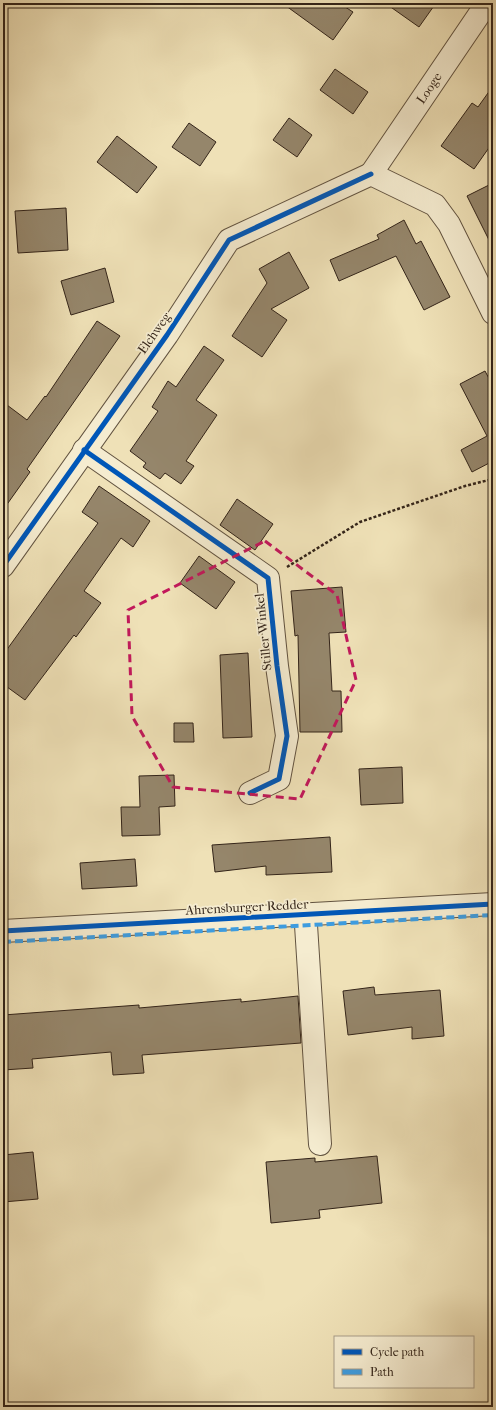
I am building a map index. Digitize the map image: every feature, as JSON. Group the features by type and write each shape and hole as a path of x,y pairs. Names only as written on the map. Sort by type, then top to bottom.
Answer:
{"street":[{"name":"Looge","path":"371,174 487,3"},
{"path":"371,174 435,205 449,224 493,313"},
{"name":"Elchweg","path":"3,566 167,335 229,240 371,174"},
{"name":"Stiller Winkel","path":"84,450 268,578 277,666 287,736 279,779 250,793"},
{"name":"Ahrensburger Redder","path":"3,931 493,904"},
{"path":"301,915 306,925 320,1144"}],"path":[{"path":"268,578 360,522 465,486 493,479"}],"highlighted area":[{"path":"265,541 337,595 356,680 300,799 173,787 132,716 128,610"}],"building":[{"path":"282,3 339,3 353,12 333,40"},
{"path":"385,3 436,3 419,27"},
{"path":"335,69 368,92 353,114 320,90"},
{"path":"493,86 493,142 474,169 441,146 472,103 478,107"},
{"path":"289,118 312,135 297,157 273,140"},
{"path":"189,123 216,142 200,166 172,147"},
{"path":"117,136 157,167 137,193 97,162"},
{"path":"493,183 493,248 467,196"},
{"path":"66,208 68,250 18,253 15,211"},
{"path":"404,220 416,244 421,241 450,297 424,310 396,256 339,281 330,260 379,239 377,235"},
{"path":"289,252 309,288 271,309 287,320 262,357 232,336 267,283 259,269"},
{"path":"105,268 114,302 71,315 61,281"},
{"path":"97,321 120,336 27,469 30,472 3,510 3,402 27,420 45,396 46,397"},
{"path":"204,346 224,360 196,400 217,415 186,461 194,466 181,484 165,473 160,479 143,467 146,463 130,451 158,411 152,407 168,381 176,387"},
{"path":"485,371 493,386 493,461 472,472 461,450 487,436 460,384"},
{"path":"99,486 150,521 133,547 121,538 84,591 101,603 76,637 74,635 25,700 3,684 3,655 98,523 82,512"},
{"path":"237,499 273,524 255,550 220,525"},
{"path":"199,556 235,582 216,609 180,583"},
{"path":"342,587 346,632 329,633 332,691 341,691 342,732 300,732 298,635 295,636 291,591"},
{"path":"248,653 252,737 223,738 220,655"},
{"path":"174,723 193,723 194,742 174,742"},
{"path":"402,767 403,803 361,805 359,769"},
{"path":"174,775 175,806 159,807 160,835 122,836 121,807 140,807 139,776"},
{"path":"330,837 332,872 266,875 266,866 215,872 212,845"},
{"path":"135,859 137,886 82,889 80,863"},
{"path":"374,987 375,995 440,990 444,1036 412,1039 412,1027 348,1035 343,991"},
{"path":"298,996 301,1043 142,1055 144,1073 113,1075 111,1052 32,1059 33,1068 3,1070 3,1015 139,1005 139,1008 241,999 241,1002"},
{"path":"33,1152 38,1199 3,1202 3,1155"},
{"path":"377,1156 382,1203 319,1210 320,1218 271,1223 266,1162 315,1158 315,1162"}],"railway":[{"path":"3,14 11,3"}],"marked path":[{"path":"3,942 493,915"}],"cycle path":[{"path":"3,566 167,335 229,240 371,174"},
{"path":"84,450 268,578 277,666 287,736 279,779 250,793"},
{"path":"3,931 493,904"}]}
